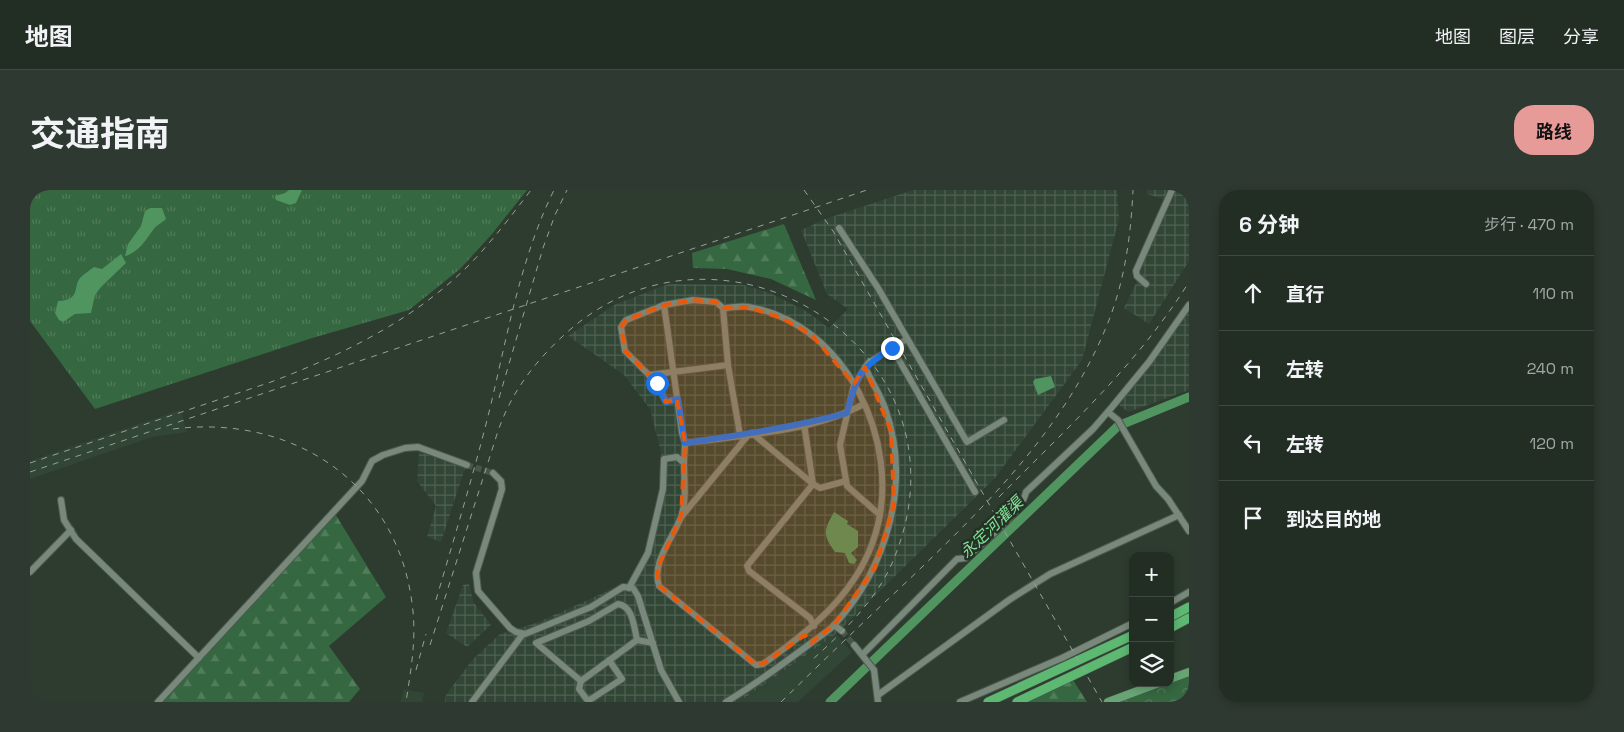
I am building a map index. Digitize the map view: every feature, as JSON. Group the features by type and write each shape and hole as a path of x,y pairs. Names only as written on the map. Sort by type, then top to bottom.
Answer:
{"highway":[{"path":"1174,615 1189,607"},
{"path":"1174,626 1189,618"},
{"path":"988,702 1129,637"},
{"path":"1017,702 1129,649"}],"main road":[{"path":"1174,678 1189,672"},
{"path":"1108,702 1148,687"}],"street":[{"path":"1146,284 1137,276 1136,271 1172,190"},
{"path":"839,228 967,442 1004,420"},
{"path":"664,305 685,443 684,498 681,516 657,569 659,586 756,665 763,664 814,626 852,583 868,553 880,515 882,468 878,441 864,404 854,385 832,355 812,335 782,318 748,307 723,308 716,302 693,300 664,305 626,320 622,327 625,351 657,383 666,402 678,399"},
{"path":"863,654 957,559 966,558 1015,511 1024,500 1026,492 1108,412 1149,362 1189,306"},
{"path":"723,308 728,365 740,435"},
{"path":"880,515 847,486 840,445 854,385 865,367 907,339"},
{"path":"892,348 975,492"},
{"path":"649,375 728,365"},
{"path":"726,702 769,676 834,625 875,568 884,544 894,505 895,469 891,431 885,408 865,367"},
{"path":"685,443 804,424 847,413 864,404"},
{"path":"1108,412 1118,420 1156,486 1179,514 1189,531"},
{"path":"804,424 813,484 747,566 749,571 810,618 814,626"},
{"path":"751,433 820,488 846,481"},
{"path":"681,516 751,433"},
{"path":"158,702 362,481 372,461 394,451 418,447 468,465"},
{"path":"629,588 648,553 663,488 664,460 677,457 684,463"},
{"path":"882,468 895,469"},
{"path":"493,473 501,481 502,489 476,574 478,591 510,628 523,634"},
{"path":"61,500 64,520 76,539 199,658"},
{"path":"854,645 874,670 878,698 1009,600 1050,574 1179,514"},
{"path":"30,572 71,530"},
{"path":"472,702 523,634 591,608 623,587 633,588 638,596 661,670 680,702"},
{"path":"1174,601 1189,592"},
{"path":"581,681 536,643 589,621 618,604 627,608 631,615 637,640"},
{"path":"834,625 842,631"},
{"path":"960,702 1062,658 1129,625"},
{"path":"805,634 811,643"},
{"path":"609,660 622,679 588,701 579,689 581,681 609,660 637,640 653,643"}],"highlighted area":[{"path":"693,300 716,302 723,308 748,307 782,318 812,335 854,384 865,367 891,431 894,505 875,568 834,625 811,643 805,635 763,664 756,665 659,586 657,569 681,516 685,443 677,399 666,402 657,383 625,351 621,327 626,320 664,305"}],"shaded area":[{"path":"289,190 302,190 296,203 290,205 276,200 275,196"},
{"path":"913,190 1117,190 1119,219 1082,360 995,478 836,634 739,702 445,702 446,695 472,660 500,634 536,623 628,582 648,548 662,485 661,452 650,409 624,375 568,336 616,304 669,284 744,285 770,293 806,311 829,328 848,309 827,294 801,230 828,218"},
{"path":"1147,190 1169,190 1166,200 1147,194"},
{"path":"1174,190 1181,190 1189,194 1189,261 1149,324 1124,308 1140,275 1138,270"},
{"path":"150,208 162,208 166,219 154,229 138,249 125,256 128,244 141,226 145,211"},
{"path":"121,254 126,263 95,295 91,313 75,314 63,322 59,320 55,313 58,301 70,298 75,292 81,277 94,267 102,269"},
{"path":"1189,309 1189,390 1128,412 1119,405"},
{"path":"1051,376 1055,387 1038,395 1033,382 1035,379"},
{"path":"180,410 187,432 152,437 30,479 30,461"},
{"path":"419,452 465,468 441,542 427,537 436,506 417,481"},
{"path":"834,512 848,521 847,524 858,531 858,547 851,553 857,560 854,564 849,563 845,553 835,552 826,536 826,528"},
{"path":"469,584 474,603 491,625 467,647 446,633 463,585"},
{"path":"836,634 852,652 798,702 739,702"},
{"path":"404,689 424,693 422,702 400,702"}],"green space":[{"path":"30,190 527,190 492,234 460,269 409,310 309,339 95,409 30,321"},
{"path":"784,224 816,300 771,279 727,269 693,268 692,253"},
{"path":"334,512 386,597 329,646 360,689 349,702 156,702"},
{"path":"1189,675 1189,702 1116,702 1157,687 1174,687 1174,681"},
{"path":"1073,680 1087,702 1025,702"}],"waterway":[{"name":"永定河灌渠","path":"830,702 1118,426 1189,397"}],"tunnel":[{"path":"467,465 493,473"},
{"path":"842,631 854,645"}],"railway":[{"path":"30,463 298,372 375,335 423,304 467,267 493,239 531,190"},
{"path":"436,600 491,404 516,295 533,242 554,190"},
{"path":"499,398 543,248 555,215 567,190"},
{"path":"804,190 833,231 1102,702"},
{"path":"30,472 867,190"},
{"path":"781,702 960,529 1019,466 1046,432 1070,397 1091,359 1115,304 1126,256 1133,190"},
{"path":"430,645 498,431 510,403 525,378 564,335 627,294 693,280 759,287 819,314 868,358 900,415 911,482 895,556 880,586 860,613 812,660"},
{"path":"999,497 1075,421 1124,368 1169,312 1189,282"},
{"path":"173,429 216,427 258,433 296,445 331,465 360,490 384,522 402,560 412,603 414,641 406,702"},
{"path":"416,670 426,634"}],"route":[{"path":"657,383 666,402 678,399 682,434 685,443 740,435 801,425 847,413 854,385 865,367 868,363 892,348"}]}
